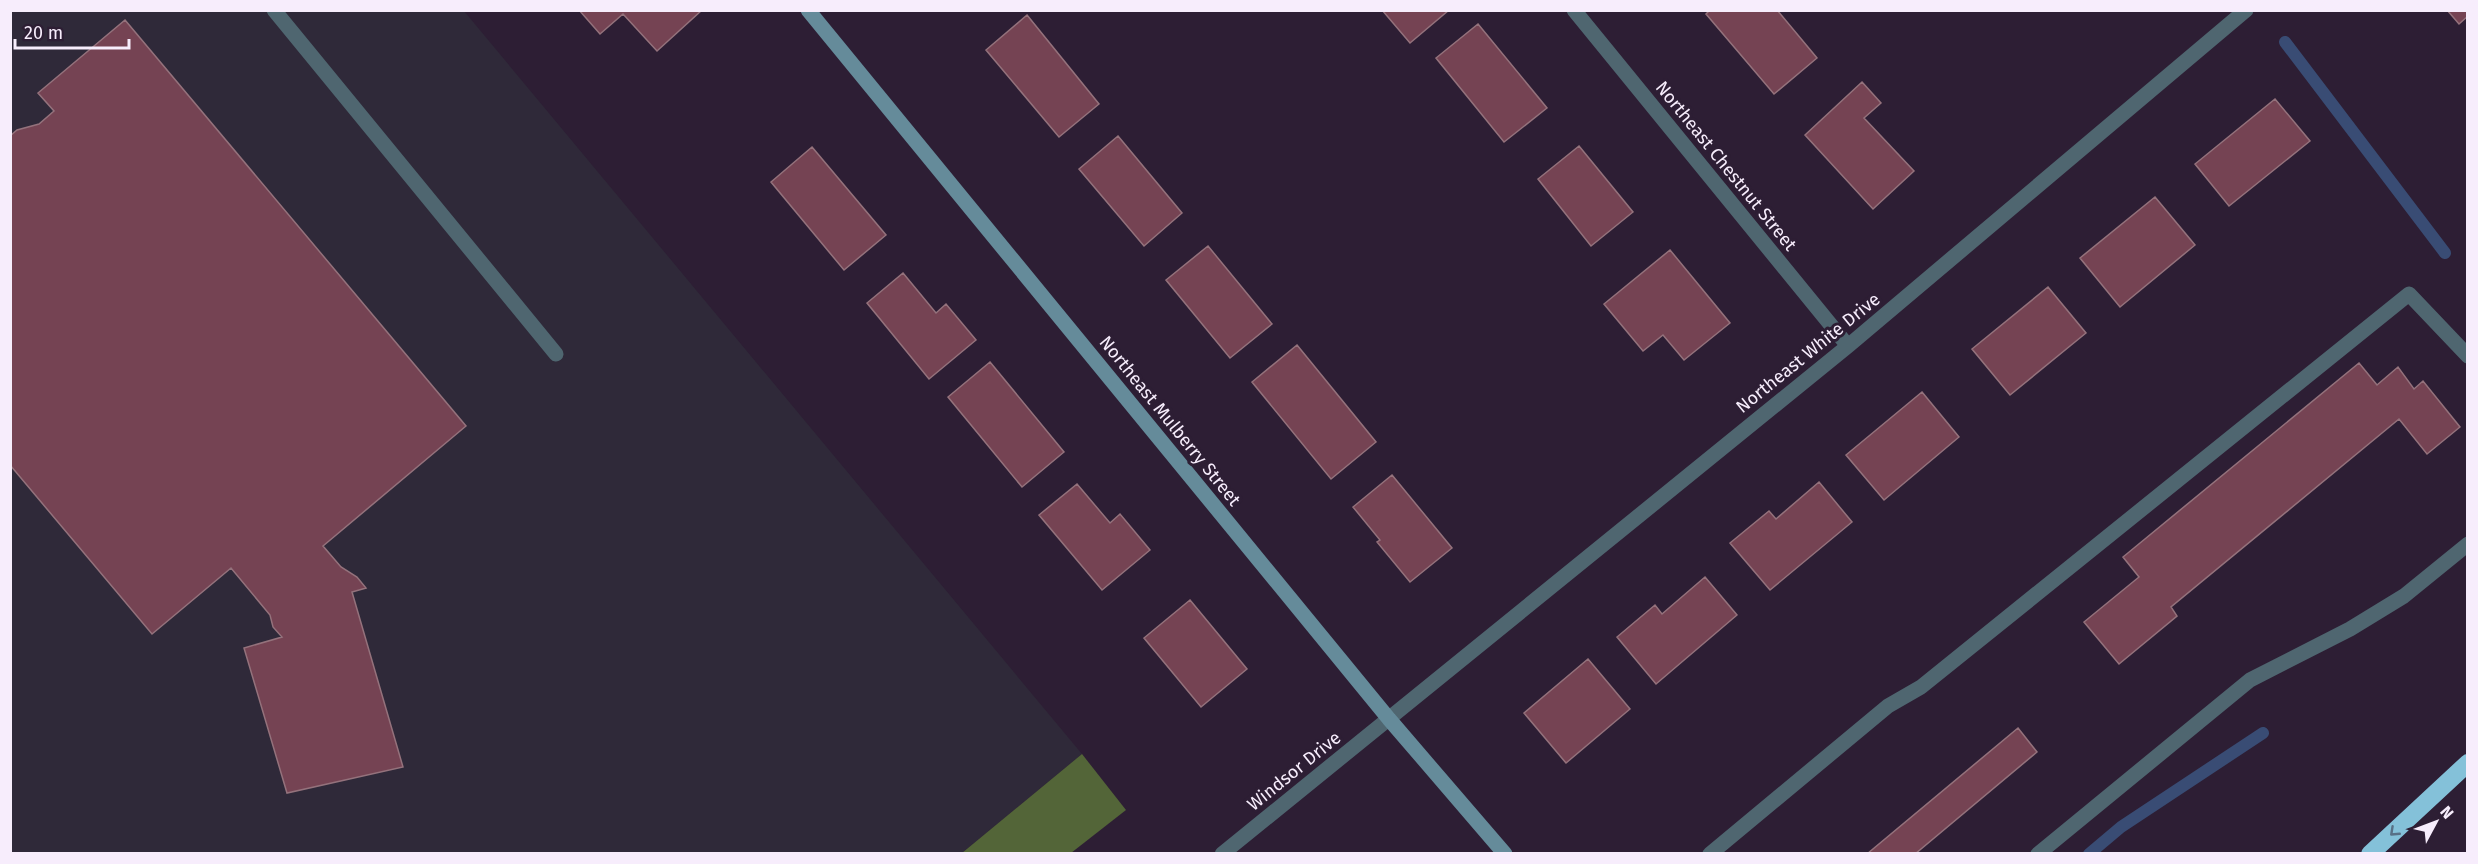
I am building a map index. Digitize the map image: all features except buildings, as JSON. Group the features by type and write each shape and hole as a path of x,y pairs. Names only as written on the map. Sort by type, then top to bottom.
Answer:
{"highway":[{"path":"2370,854 2468,763"}],"street":[{"path":"274,10 556,354"},
{"name":"Northeast Mulberry Street","path":"808,10 1389,719 1505,854"},
{"name":"Northeast Chestnut Street","path":"1574,10 1848,346"},
{"name":"Northeast White Drive","path":"1389,719 1848,346 2246,10"},
{"path":"1710,854 1888,706 1921,687 2409,294 2468,356"},
{"path":"2037,854 2250,680 2350,629 2395,602 2468,544"},
{"name":"Windsor Drive","path":"1222,854 1389,719"}],"shaded area":[{"path":"10,11 464,11 1082,754 962,853 11,853"}],"green space":[{"path":"1082,754 1126,810 1071,853 962,853"}],"waterway":[{"path":"2285,42 2445,253"},
{"path":"2089,854 2121,827 2263,733"}]}
